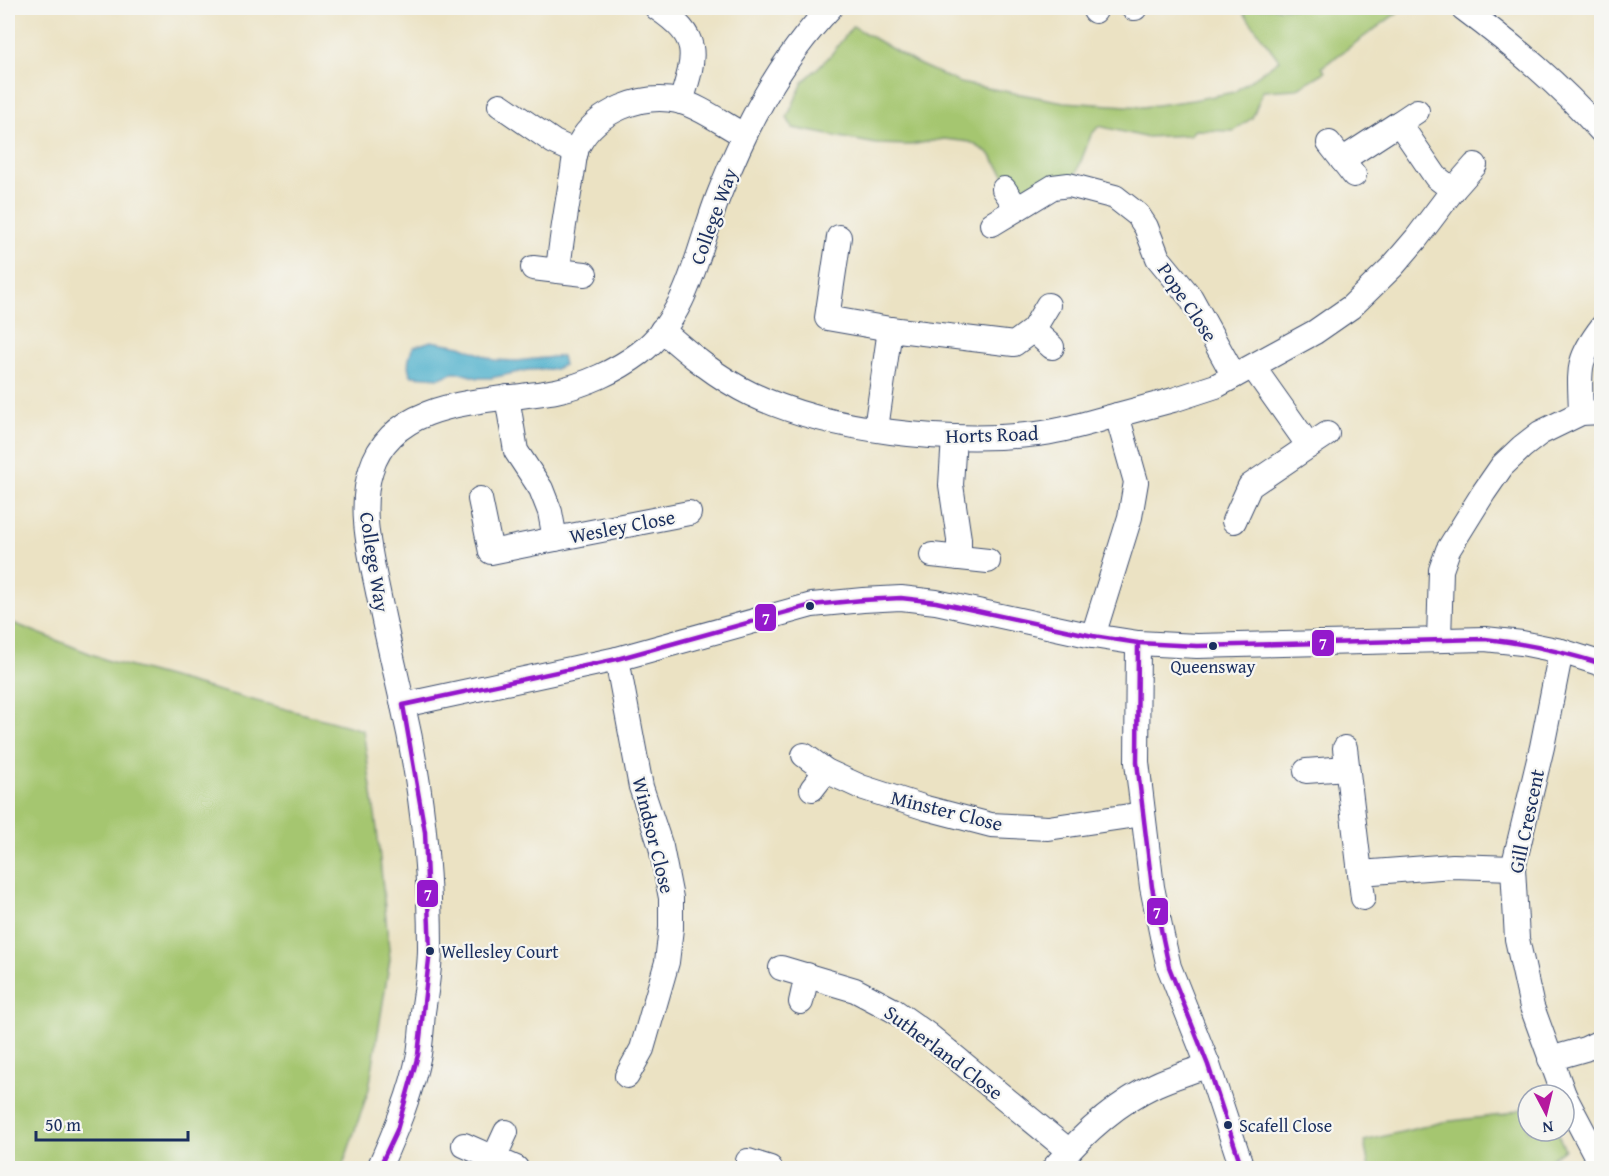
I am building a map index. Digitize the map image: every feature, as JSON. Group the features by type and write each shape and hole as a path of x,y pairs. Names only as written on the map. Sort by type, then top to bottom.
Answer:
{"street":[{"path":"657,8 674,19 687,33 693,48 681,102"},
{"name":"College Way","path":"379,1168 397,1130 418,1055 430,951 425,832 403,705 371,560 367,531 366,501 372,466 385,442 402,427 424,415 466,402 558,390 590,380 616,368 641,352 680,306 698,261 717,200 744,135 764,96 789,59 830,8"},
{"path":"1463,8 1521,52 1602,132"},
{"path":"558,271 560,241 576,152 578,145 592,126 627,104 661,98 681,102 744,135"},
{"path":"500,105 554,142 576,152"},
{"path":"1342,159 1408,117 1436,177 1453,190"},
{"name":"Horts Road","path":"662,330 721,377 751,394 799,413 876,429 954,437 988,438 1039,434 1184,397 1216,386 1316,332 1351,307 1392,267 1475,165"},
{"name":"Pope Close","path":"992,224 1010,198 1069,185 1114,197 1156,224 1158,258 1191,298 1244,371 1318,440 1250,486 1234,521"},
{"path":"839,237 825,328 890,329 1014,344 1033,330 1048,305"},
{"path":"533,268 585,274"},
{"path":"1439,640 1441,570 1448,550 1467,516 1502,466 1540,433 1591,413 1580,366 1586,347 1602,327"},
{"path":"876,429 890,329"},
{"path":"1033,330 1052,347"},
{"name":"Wesley Close","path":"507,397 516,451 541,489 550,512 555,539"},
{"path":"1093,636 1130,517 1136,482 1117,415"},
{"path":"954,437 951,485 959,539 958,558"},
{"name":"Wesley Close","path":"480,499 493,562 555,539 689,513"},
{"path":"932,555 988,561"},
{"path":"403,705 617,659 812,605 901,598 936,602 1093,636 1138,643 1197,645 1485,639 1562,651 1602,664"},
{"path":"1138,643 1137,762 1152,887 1167,957 1208,1065 1242,1168"},
{"name":"Gill Crescent","path":"1559,1083 1532,1007 1517,939 1513,868 1562,651"},
{"name":"Windsor Close","path":"617,659 641,787 661,847 671,898 671,928 667,962 642,1049 627,1076"},
{"name":"Minster Close","path":"804,755 819,780 861,787 926,808 991,825 1048,828 1143,814"},
{"path":"1306,771 1346,758 1363,898"},
{"path":"1360,873 1453,866 1513,868"},
{"name":"Sutherland Close","path":"781,968 855,990 893,1010 936,1041 1061,1160"},
{"path":"801,1002 807,975"},
{"path":"1550,1059 1586,1049 1602,1041"},
{"path":"1061,1160 1122,1103 1156,1084 1208,1065"},
{"name":"Gill Crescent","path":"1576,1118 1602,1167"},
{"path":"494,1158 506,1132"},
{"path":"464,1144 516,1168"}],"green space":[{"path":"1240,8 1404,8 1322,67 1325,72 1296,89 1263,91 1252,118 1233,131 1195,130 1190,135 1144,137 1099,126 1091,135 1075,177 1024,192 1015,190 989,153 970,142 944,139 910,145 876,144 793,128 787,118 803,82 830,56 853,26 916,63 960,83 1064,102 1143,107 1234,92 1279,60"},
{"path":"8,621 109,661 363,730 377,829 390,959 369,1089 342,1168 8,1168"},
{"path":"1516,1111 1516,1143 1562,1143 1565,1149 1538,1168 1369,1168 1364,1141 1443,1122 1502,1115"}],"water":[{"path":"431,341 461,346 494,360 516,361 562,356 564,365 555,369 528,370 491,378 478,378 460,373 452,373 440,378 412,376 408,366 413,347"}],"transit line":[{"name":"7","path":"379,1168 397,1130 418,1055 430,951 425,832 403,705 617,659 812,605 901,598 936,602 1093,636 1138,643 1197,646 1485,639 1544,648 1602,664"},
{"name":"7","path":"1138,643 1137,762 1152,887 1169,967 1208,1065 1242,1168"}],"place":[{"name":"Queensway","path":"1213,646"},
{"name":"Wellesley Court","path":"430,951"},
{"name":"Scafell Close","path":"1228,1125"}]}
